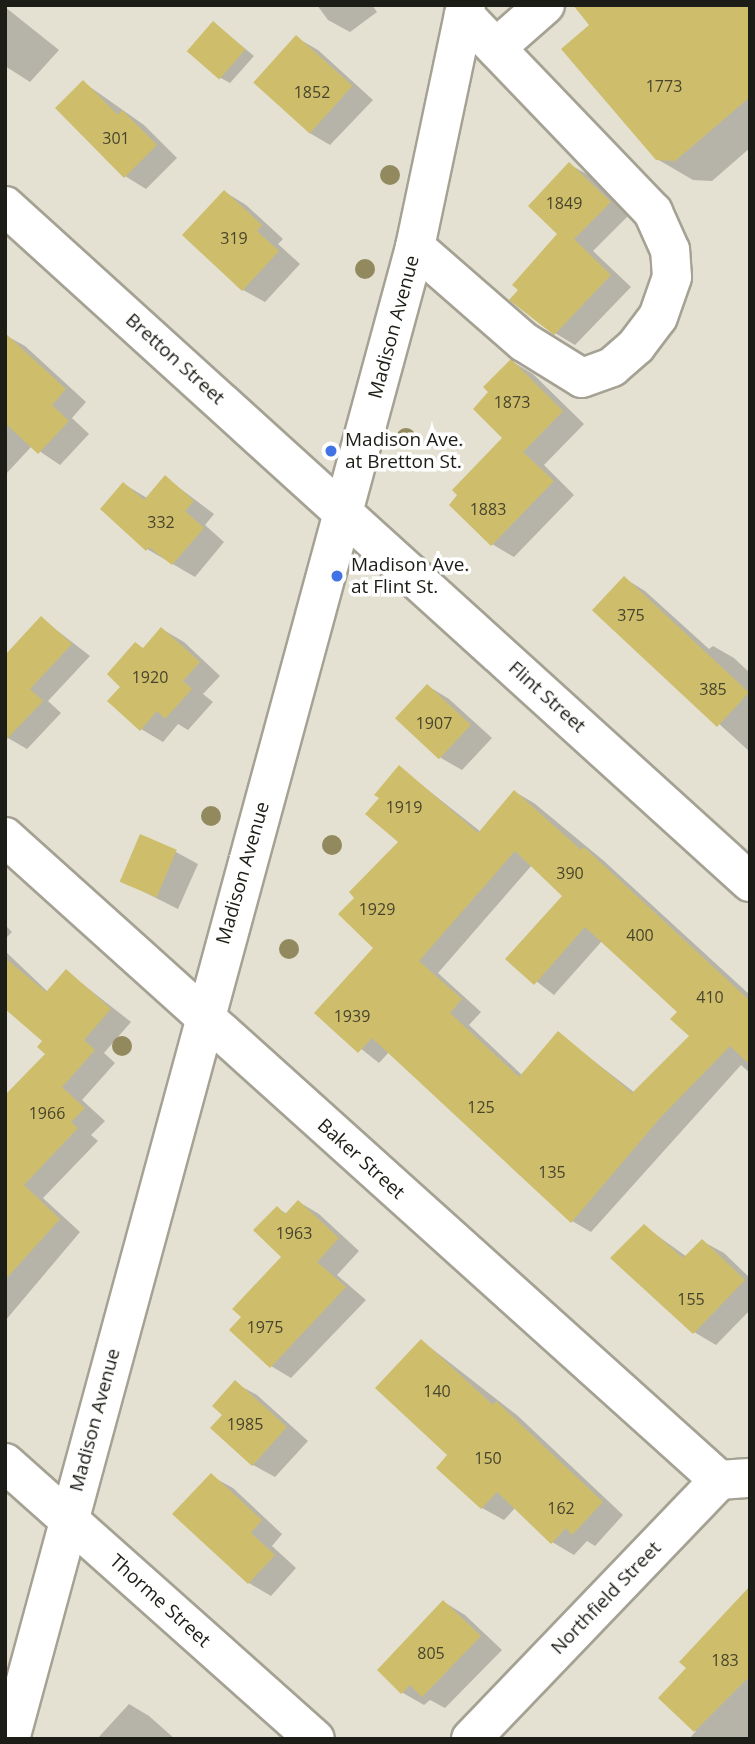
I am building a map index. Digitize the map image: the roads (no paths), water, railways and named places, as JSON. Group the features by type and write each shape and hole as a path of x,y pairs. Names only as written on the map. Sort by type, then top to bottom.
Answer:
{"street":[{"path":"496,48 545,5"},
{"path":"415,247 524,342 582,378 612,367 658,317 672,277 670,250 653,212 496,48 465,10"},
{"name":"Madison Avenue","path":"10,1739 203,1017 345,512 415,247 465,10"},
{"name":"Bretton Street","path":"8,214 345,512"},
{"name":"Flint Street","path":"345,512 750,882"},
{"name":"Baker Street","path":"5,837 203,1017 734,1479"},
{"name":"Thorme Street","path":"5,1463 315,1739"},
{"name":"Northfield Street","path":"471,1739 734,1479"}],"place":[{"name":"Madison Ave. at Bretton St.","path":"331,451"},
{"name":"Madison Ave. at Flint St.","path":"337,576"}]}
